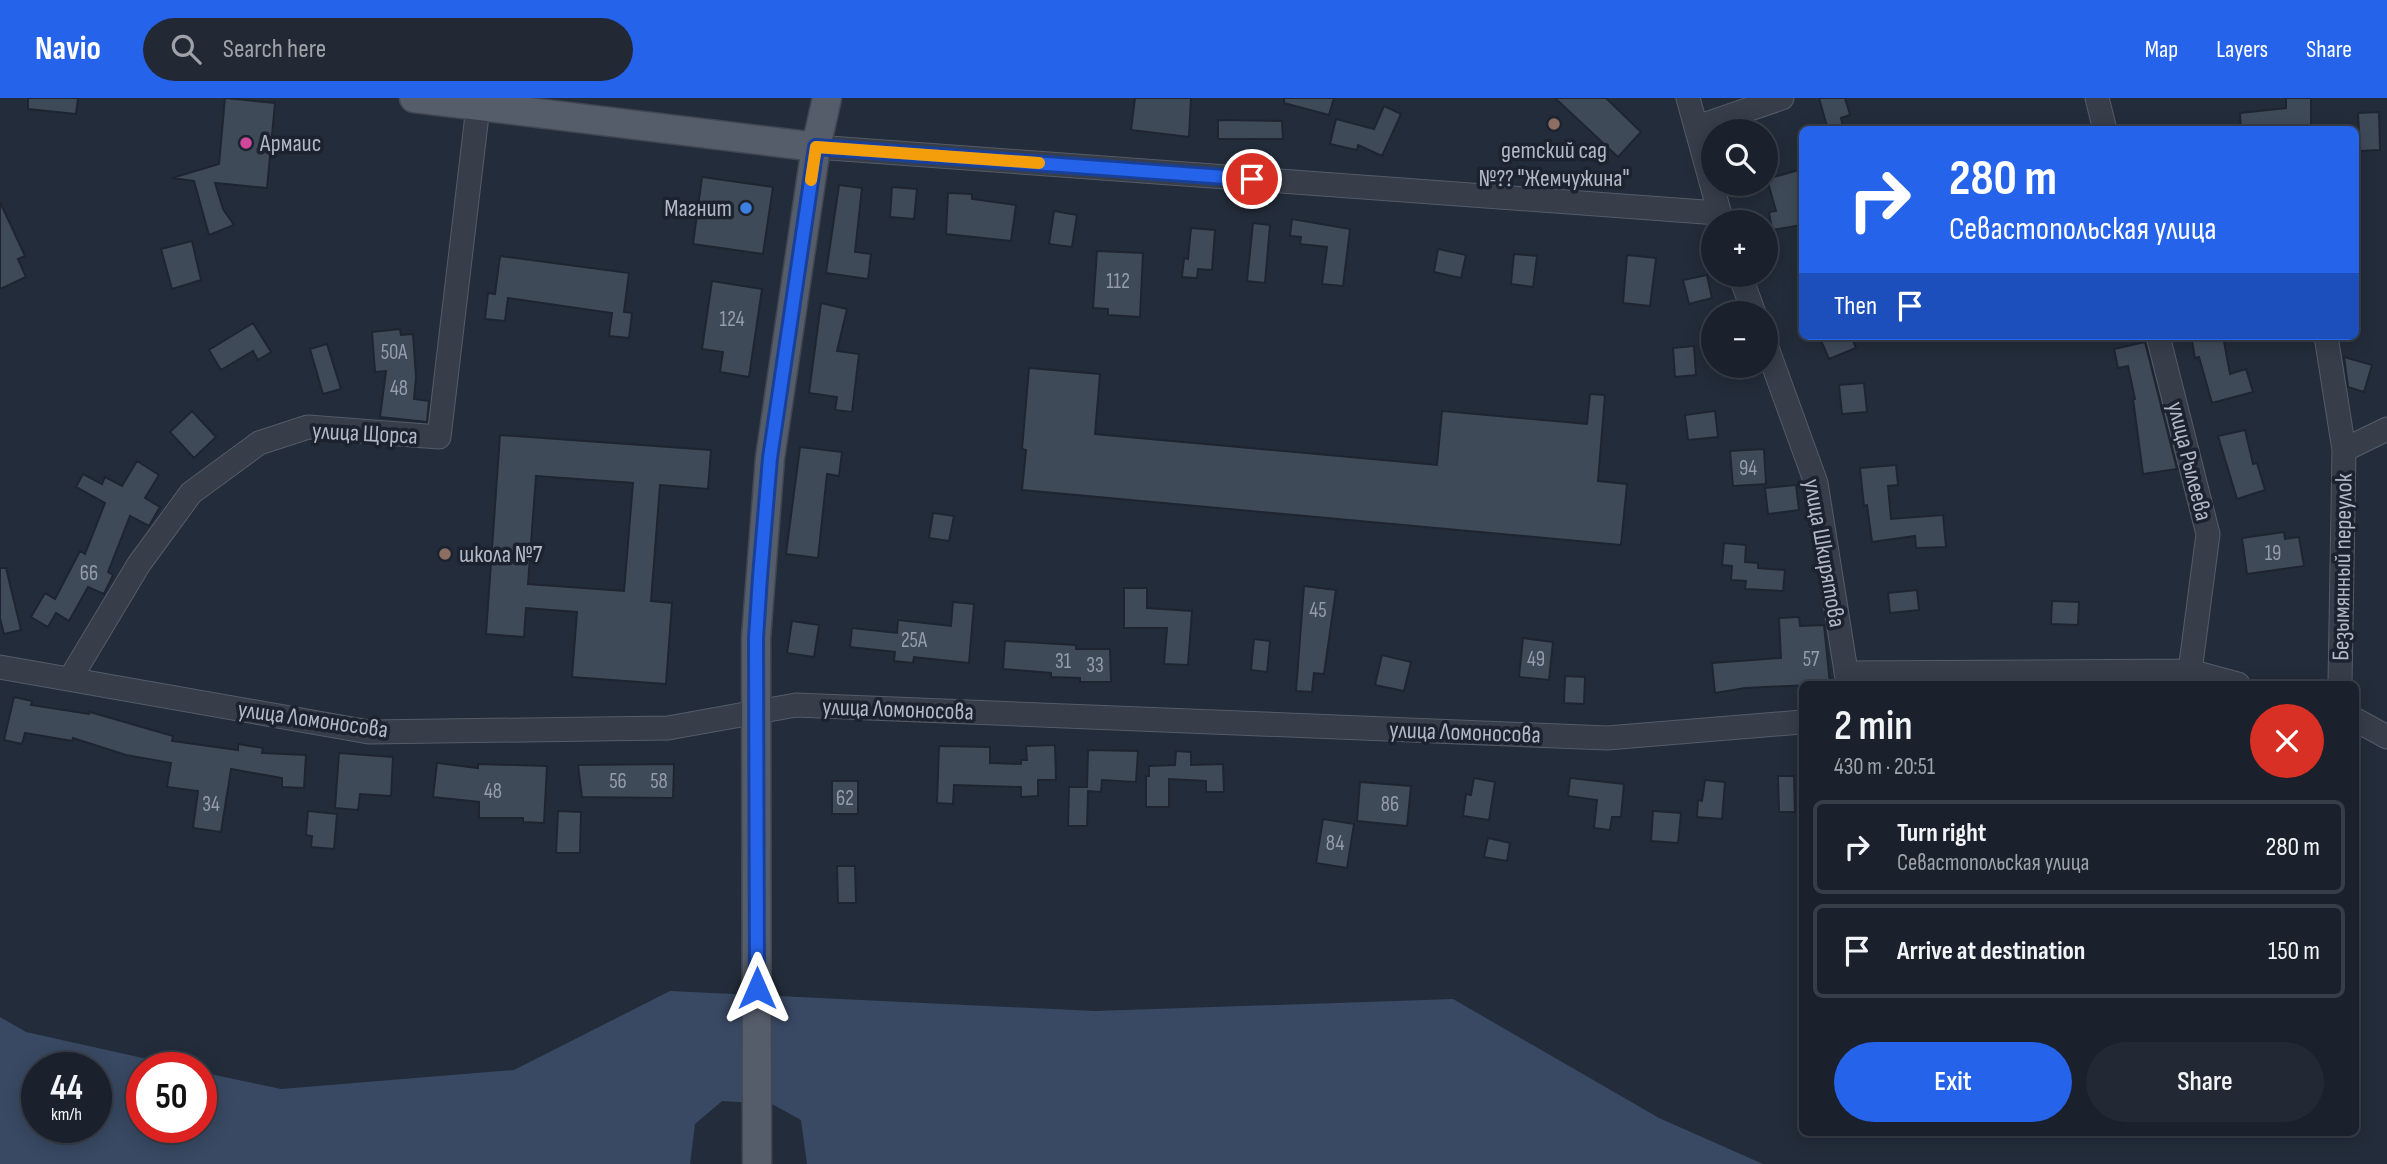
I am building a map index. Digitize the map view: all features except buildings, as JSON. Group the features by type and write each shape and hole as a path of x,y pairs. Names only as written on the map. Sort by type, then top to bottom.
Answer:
{"main road":[{"path":"414,98 479,102 816,147"},
{"path":"757,1151 756,638 770,458 816,147 827,98"}],"street":[{"path":"1688,98 1718,210"},
{"path":"1697,127 1782,98"},
{"path":"2097,98 2104,126"},
{"name":"улица Щорса","path":"70,679 139,564 191,493 258,443 308,428 439,437 479,102"},
{"path":"816,147 1701,217"},
{"name":"улица Рылеева","path":"2159,340 2208,534 2190,671"},
{"name":"Безымянный переулок","path":"2327,340 2344,450 2340,681"},
{"name":"улица Шкирятова","path":"1778,378 1816,483 1847,679"},
{"name":"Безымянный переулок","path":"2344,450 2387,429"},
{"name":"улица Ломоносова","path":"0,667 369,732 668,728 796,705 1607,738 1799,722"},
{"path":"1847,679 2190,671 2227,681"},
{"path":"2359,721 2384,733"}],"water":[{"path":"670,991 1095,1011 1453,999 1659,1118 1763,1164 807,1164 801,1120 772,1104 722,1101 695,1124 690,1164 0,1164 0,1017 26,1032 126,1054 126,1143 217,1143 217,1075 281,1089 514,1070"}],"slow traffic":[{"path":"811,180 816,147 1039,163"}],"place":[{"name":"детский сад №?? \"Жемчужина\"","path":"1554,124"},
{"name":"Армаис","path":"246,143"},
{"name":"Магнит","path":"746,208"},
{"name":"школа №7","path":"445,554"}],"route":[{"path":"757,988 756,638 760,577 770,458 816,147 1252,179"}]}
